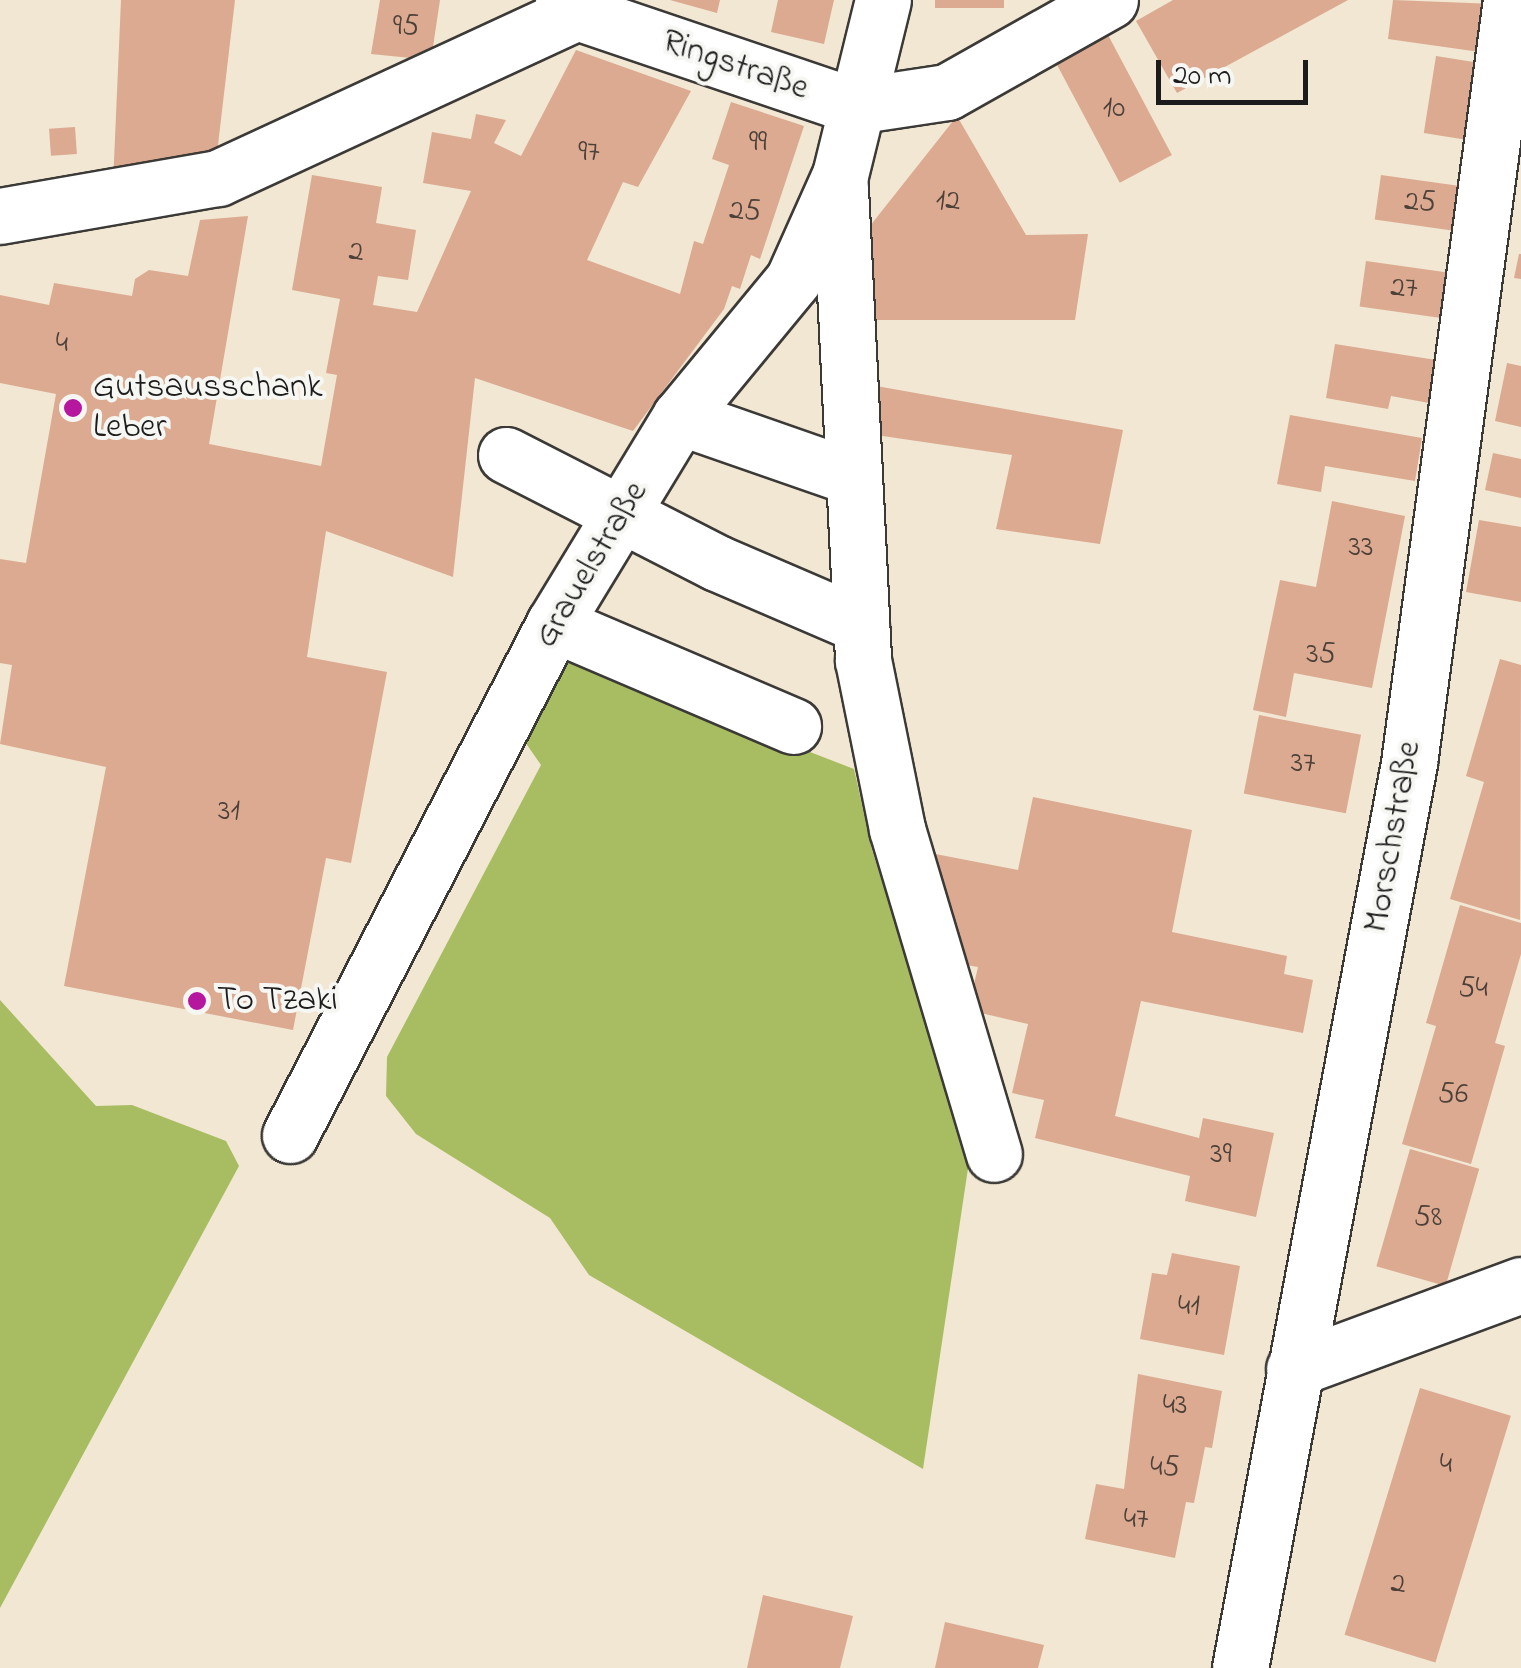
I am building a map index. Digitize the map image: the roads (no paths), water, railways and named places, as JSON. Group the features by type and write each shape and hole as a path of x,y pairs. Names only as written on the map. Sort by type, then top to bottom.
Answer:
{"street":[{"name":"Grauelstraße","path":"290,1135 554,624 680,417 793,280 840,175 883,0"},
{"path":"854,106 947,92 1110,0"},
{"name":"Morschstraße","path":"1240,1668 1409,763 1511,76 1511,0"},
{"path":"0,216 218,178 570,6"},
{"name":"Ringstraße","path":"570,6 854,106"},
{"path":"840,175 861,625 896,829 994,1154"},
{"path":"680,417 852,477"},
{"path":"506,455 621,514 861,625"},
{"path":"554,624 793,726"},
{"path":"1294,1369 1521,1285"}],"place":[{"name":"Gutsausschank Leber","path":"73,408"},
{"name":"To Tzaki","path":"197,1001"}]}
